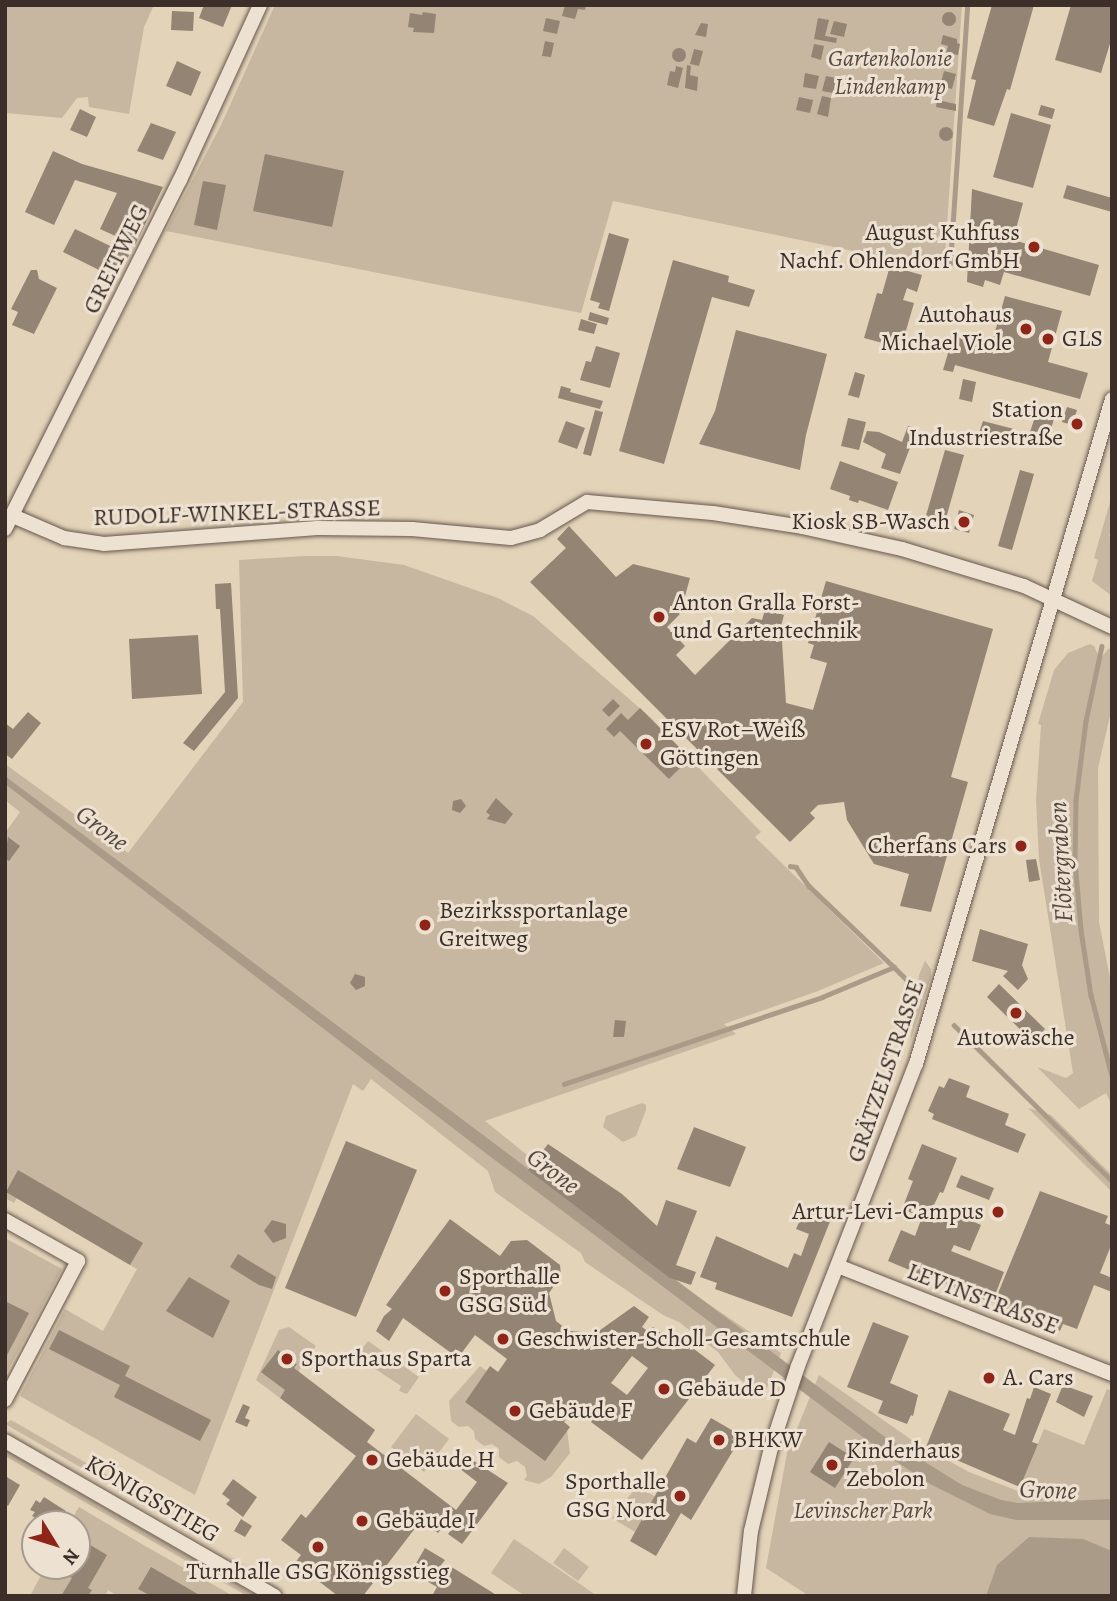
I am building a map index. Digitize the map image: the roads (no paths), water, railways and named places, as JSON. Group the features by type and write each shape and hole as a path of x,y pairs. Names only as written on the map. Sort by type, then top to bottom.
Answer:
{"street":[{"name":"GREITWEG","path":"5,529 170,201 260,5"},
{"name":"GRÄTZELSTRASSE","path":"744,1596 751,1531 771,1448 798,1366 916,1064 1112,399"},
{"name":"RUDOLF-WINKEL-STRASSE","path":"13,516 64,538 92,543 328,528 412,529 511,538 540,530 587,502 713,513 802,527 902,549 1052,597 1112,627"},
{"path":"5,1220 78,1261 5,1400"},
{"name":"LEVINSTRASSE","path":"838,1266 1112,1374"},
{"name":"KÖNIGSSTIEG","path":"5,1441 275,1596"}],"waterway":[{"path":"950,264 967,5"},
{"name":"Flötergraben","path":"1102,646 1086,721 1076,800 1075,861 1081,930 1091,995 1112,1076"},
{"path":"790,866 796,867 809,886 894,967"},
{"path":"564,1084 822,997 894,967 906,979"},
{"path":"954,1025 1112,1181"}],"place":[{"name":"August Kuhfuss Nachf. Ohlendorf GmbH","path":"1034,247"},
{"name":"Autohaus Michael Viole","path":"1026,329"},
{"name":"GLS","path":"1048,339"},
{"name":"Station Industriestraße","path":"1077,424"},
{"name":"Kiosk SB-Wasch","path":"964,522"},
{"name":"Anton Gralla Forst- und Gartentechnik","path":"659,617"},
{"name":"ESV Rot–Weìß Göttingen","path":"646,744"},
{"name":"Cherfans Cars","path":"1021,846"},
{"name":"Bezirkssportanlage Greitweg","path":"425,925"},
{"name":"Autowäsche","path":"1016,1013"},
{"name":"Artur-Levi-Campus","path":"998,1212"},
{"name":"Sporthalle GSG Süd","path":"445,1291"},
{"name":"Geschwister-Scholl-Gesamtschule","path":"503,1339"},
{"name":"Sporthaus Sparta","path":"287,1359"},
{"name":"A. Cars","path":"989,1378"},
{"name":"Gebäude D","path":"664,1389"},
{"name":"Gebäude F","path":"515,1411"},
{"name":"BHKW","path":"719,1440"},
{"name":"Gebäude H","path":"372,1460"},
{"name":"Kinderhaus Zebolon","path":"832,1465"},
{"name":"Sporthalle GSG Nord","path":"680,1496"},
{"name":"Gebäude I","path":"362,1521"},
{"name":"Turnhalle GSG Königsstieg","path":"318,1547"}],"park label":[{"name":"Gartenkolonie Lindenkamp","path":"890,73"},
{"name":"Levinscher Park","path":"863,1511"}],"water label":[{"name":"Grone","path":"102,828"},
{"name":"Grone","path":"553,1171"},
{"name":"Grone","path":"1048,1490"}]}
